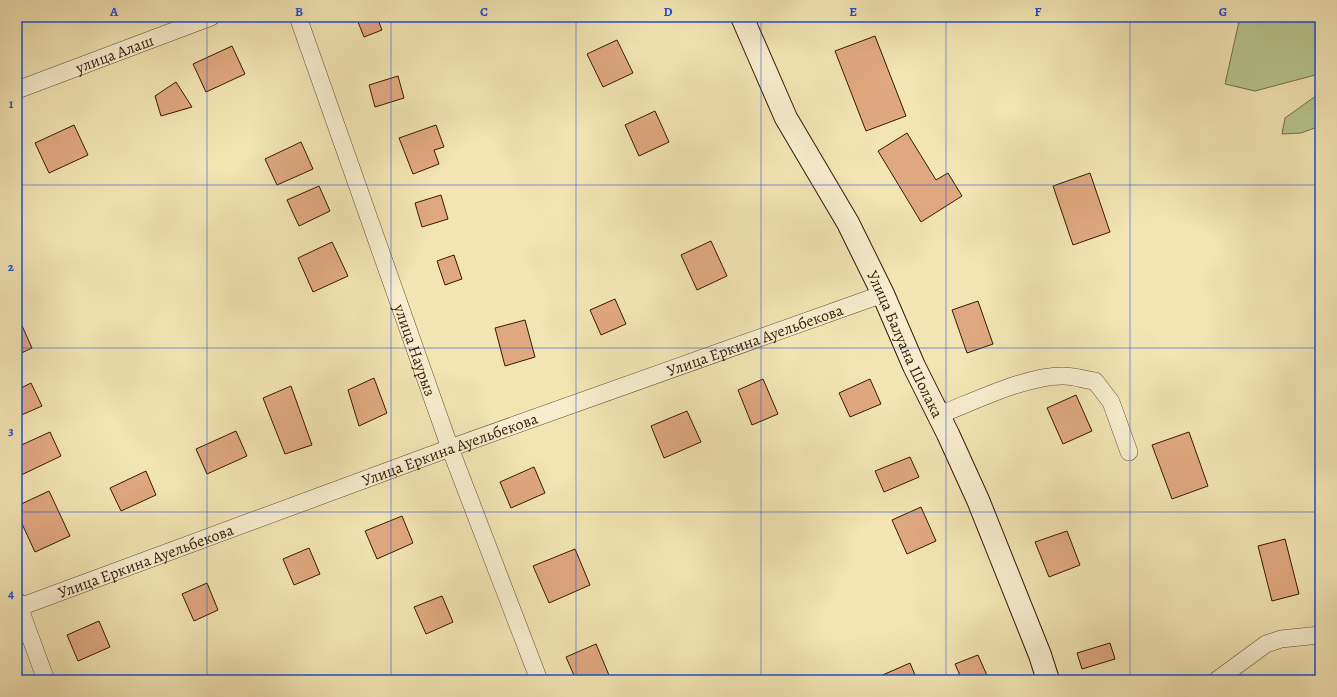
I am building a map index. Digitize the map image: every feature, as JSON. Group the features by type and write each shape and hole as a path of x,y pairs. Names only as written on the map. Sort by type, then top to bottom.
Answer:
{"street":[{"name":"улица Алаш","path":"17,90 211,17"},
{"name":"улица Наурыз","path":"298,17 450,448 539,680"},
{"name":"Улица Балуана Шолака","path":"742,17 786,118 848,223 883,294 914,366 939,415 978,500 1040,655 1048,680"},
{"name":"Улица Еркина Ауельбекова","path":"18,605 450,448 883,294"},
{"path":"939,415 1007,388 1041,379 1065,376 1095,381 1111,402 1129,452"},
{"path":"18,605 46,680"},
{"path":"1217,680 1266,644 1281,639 1320,635"}],"green space":[{"path":"1240,17 1320,17 1320,76 1319,74 1255,91 1225,84"},
{"path":"1320,93 1320,126 1301,133 1282,134 1285,118"}],"building":[{"path":"356,17 377,17 382,30 364,37"},
{"path":"875,36 906,116 866,131 835,51"},
{"path":"617,40 633,73 603,87 587,54"},
{"path":"232,46 245,74 206,92 193,64"},
{"path":"398,76 404,98 375,107 369,85"},
{"path":"176,82 192,107 161,116 155,96"},
{"path":"655,111 669,142 639,156 625,125"},
{"path":"74,125 88,155 49,173 35,143"},
{"path":"436,125 444,147 434,150 439,164 413,174 399,138"},
{"path":"907,133 936,180 948,173 962,196 921,222 878,151"},
{"path":"301,142 313,169 277,185 265,159"},
{"path":"1090,173 1110,232 1073,245 1053,186"},
{"path":"319,186 330,211 299,226 287,200"},
{"path":"441,195 448,219 422,227 415,203"},
{"path":"711,241 727,276 697,290 681,255"},
{"path":"332,242 348,276 313,292 298,258"},
{"path":"454,255 462,279 445,285 437,261"},
{"path":"615,299 626,324 601,335 590,310"},
{"path":"978,301 993,344 967,353 952,310"},
{"path":"19,319 32,348 17,355 17,320"},
{"path":"525,320 535,357 505,366 495,328"},
{"path":"374,378 387,413 359,426 348,390"},
{"path":"763,379 778,414 752,425 738,390"},
{"path":"870,379 881,404 850,417 839,393"},
{"path":"31,383 42,406 17,417 17,390"},
{"path":"291,386 312,445 285,454 263,398"},
{"path":"1076,395 1092,431 1063,444 1047,408"},
{"path":"687,411 701,442 664,458 651,426"},
{"path":"236,431 247,456 207,474 196,449"},
{"path":"50,432 61,456 17,477 17,447"},
{"path":"1189,432 1208,486 1172,499 1152,445"},
{"path":"910,457 919,477 884,492 875,471"},
{"path":"534,467 545,493 511,508 500,482"},
{"path":"146,471 156,495 121,511 110,488"},
{"path":"49,491 70,536 35,552 17,513 17,506"},
{"path":"921,507 936,541 907,554 892,520"},
{"path":"402,516 413,543 377,559 365,531"},
{"path":"1067,531 1080,565 1049,577 1035,542"},
{"path":"1285,539 1299,594 1272,601 1258,546"},
{"path":"309,548 320,574 294,585 283,559"},
{"path":"575,549 590,585 549,603 533,566"},
{"path":"207,583 218,610 194,621 182,594"},
{"path":"442,596 453,622 426,634 414,607"},
{"path":"99,621 110,647 78,661 67,635"},
{"path":"1110,643 1115,659 1082,669 1077,653"},
{"path":"596,644 611,680 576,680 566,657"},
{"path":"978,655 989,680 962,680 955,664"},
{"path":"910,663 917,680 880,680 878,677"}]}
